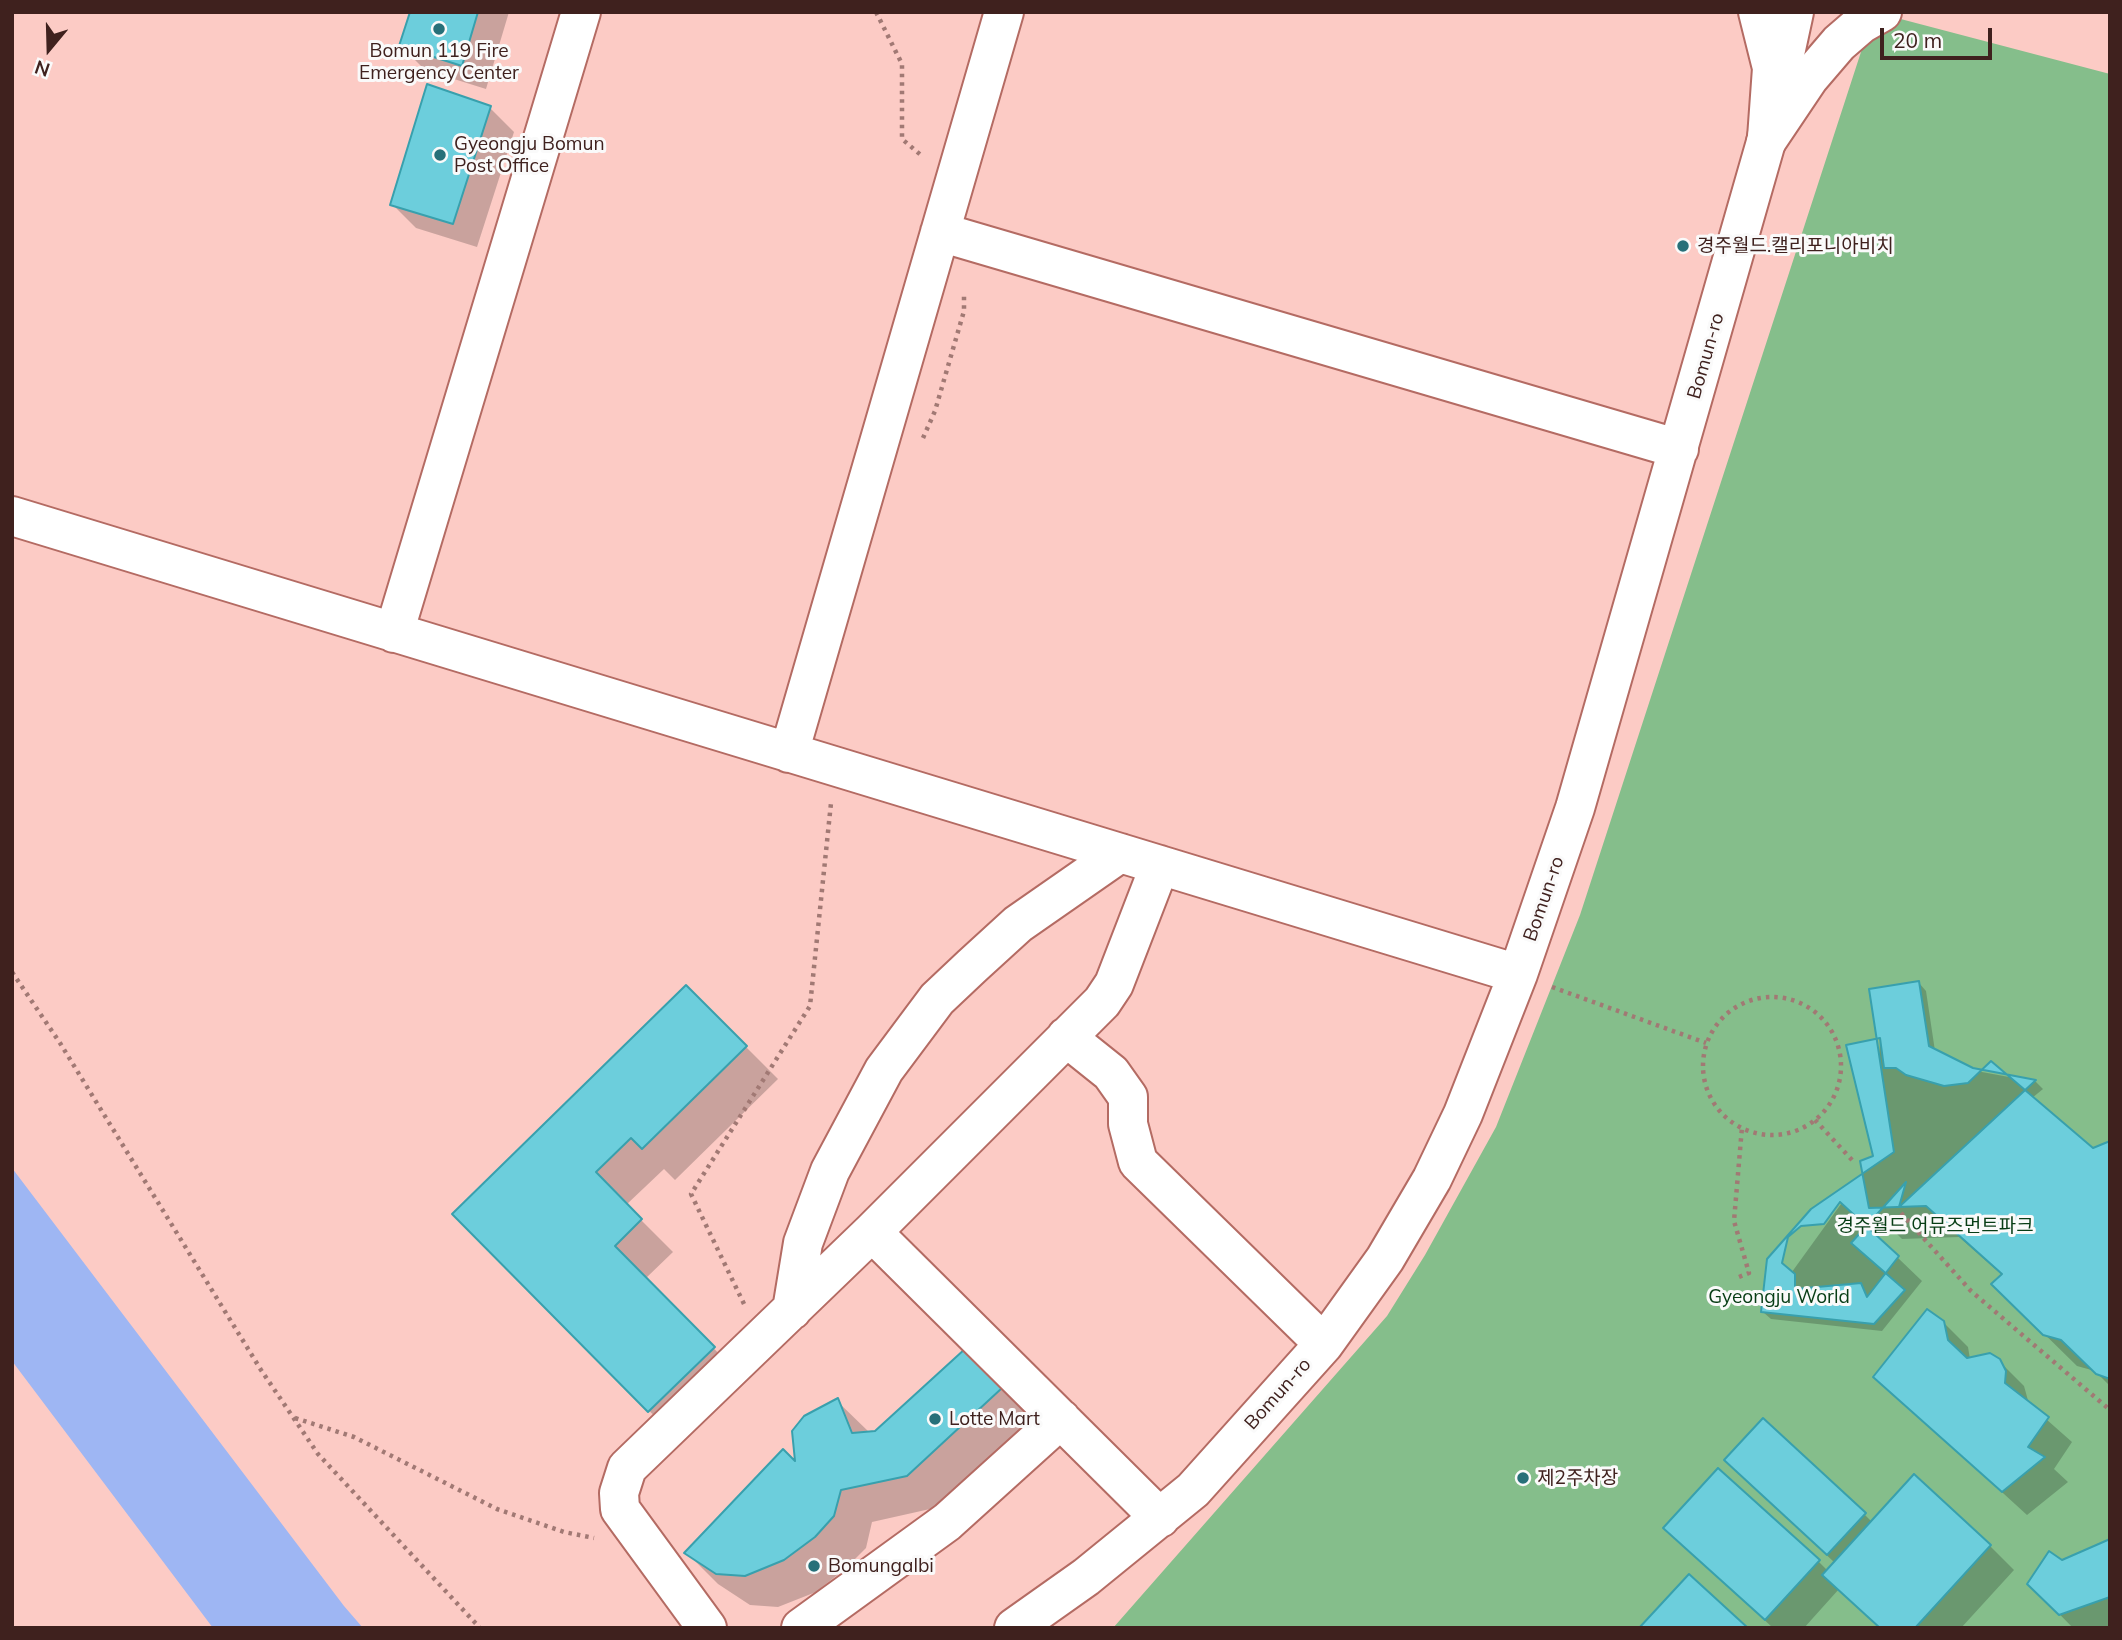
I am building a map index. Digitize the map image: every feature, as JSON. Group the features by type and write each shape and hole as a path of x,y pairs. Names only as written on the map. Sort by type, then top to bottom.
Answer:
{"street":[{"path":"394,633 581,12"},
{"path":"789,753 1004,12"},
{"path":"1758,12 1772,68 1766,142"},
{"name":"Bomun-ro","path":"1014,1628 1086,1577 1193,1490 1324,1344 1385,1259 1432,1179 1463,1114 1518,974 1575,808 1766,142 1794,12"},
{"path":"1766,142 1809,78 1839,43 1861,24 1882,12"},
{"path":"940,232 1679,449"},
{"path":"12,516 1518,974"},
{"path":"792,1310 803,1243 830,1171 884,1070 937,999 972,966 1018,924 1120,853"},
{"path":"707,1628 620,1509 619,1493 627,1468 872,1232 1066,1037 1114,984 1160,865"},
{"path":"1066,1037 1111,1073 1128,1097 1128,1124 1138,1162 1324,1344"},
{"path":"872,1232 1160,1518"},
{"path":"801,1628 947,1522 1061,1419"}],"path":[{"path":"12,972 60,1043 261,1370 318,1454 480,1628"},
{"path":"1518,974 1706,1043"},
{"path":"1780,996 1802,1004 1822,1017 1835,1037 1841,1060 1839,1083 1830,1103 1815,1120 1797,1130 1775,1135 1753,1132 1717,1109 1706,1090 1702,1066 1706,1043 1717,1023 1734,1007 1756,998 1780,996"},
{"path":"1815,1120 1853,1161"},
{"path":"1739,1277 1749,1273 1734,1221 1742,1127"},
{"path":"1901,1213 1971,1291 2110,1410"},
{"path":"294,1418 354,1437 497,1508 564,1532 597,1538 637,1534"}],"green space":[{"name":"Gyeongju World","path":"1874,12 2110,74 2110,1628 1113,1628 1387,1316 1425,1255 1496,1127 1580,915"}],"water":[{"path":"12,1168 363,1628 213,1628 12,1361"}],"building":[{"name":"Bomun 119 Fire Emergency Center","path":"410,12 478,12 462,66 399,46"},
{"name":"Gyeongju Bomun Post Office","path":"427,84 491,106 453,224 390,205"},
{"path":"1919,981 1929,1046 1973,1068 2036,1080 1899,1207 1906,1182 1851,1243 1905,1290 1874,1324 1761,1312 1767,1259 1811,1209 1894,1152 1869,989"},
{"path":"686,985 747,1046 642,1149 631,1138 596,1172 642,1219 615,1246 715,1347 648,1412 452,1214"},
{"path":"1880,1038 1884,1068 1896,1068 1906,1075 1944,1086 1968,1083 1991,1061 2093,1148 2110,1141 2110,1379 2096,1374 2061,1340 2043,1335 1991,1284 2002,1274 1926,1206 1869,1208 1860,1161 1873,1156 1846,1045"},
{"path":"1840,1202 1899,1256 1867,1297 1861,1283 1795,1289 1795,1274 1782,1263 1788,1237 1801,1226 1824,1224"},
{"path":"1927,1309 1944,1321 1948,1340 1967,1358 1990,1353 2000,1359 2006,1371 2005,1383 2049,1417 2028,1447 2045,1457 2002,1492 1873,1377"},
{"path":"966,1348 1002,1388 907,1476 841,1490 834,1516 815,1537 784,1560 745,1576 716,1574 684,1553 783,1449 795,1461 792,1431 804,1416 838,1398 852,1433 875,1431"},
{"path":"1763,1418 1866,1513 1827,1555 1724,1460"},
{"path":"1718,1468 1820,1560 1765,1620 1663,1528"},
{"path":"1914,1474 1991,1545 1915,1628 1880,1628 1822,1575"},
{"path":"2110,1539 2110,1597 2059,1615 2027,1584 2049,1551 2062,1560"},
{"path":"1689,1574 1748,1628 1639,1628"}],"place":[{"name":"Bomun 119 Fire Emergency Center","path":"439,29"},
{"name":"Gyeongju Bomun Post Office","path":"440,155"},
{"name":"경주월드.캘리포니아비치","path":"1683,246"},
{"name":"Lotte Mart","path":"935,1419"},
{"name":"제2주차장","path":"1523,1478"},
{"name":"Bomungalbi","path":"814,1566"}],"park label":[{"name":"경주월드 어뮤즈먼트파크","path":"1935,1226"}]}
